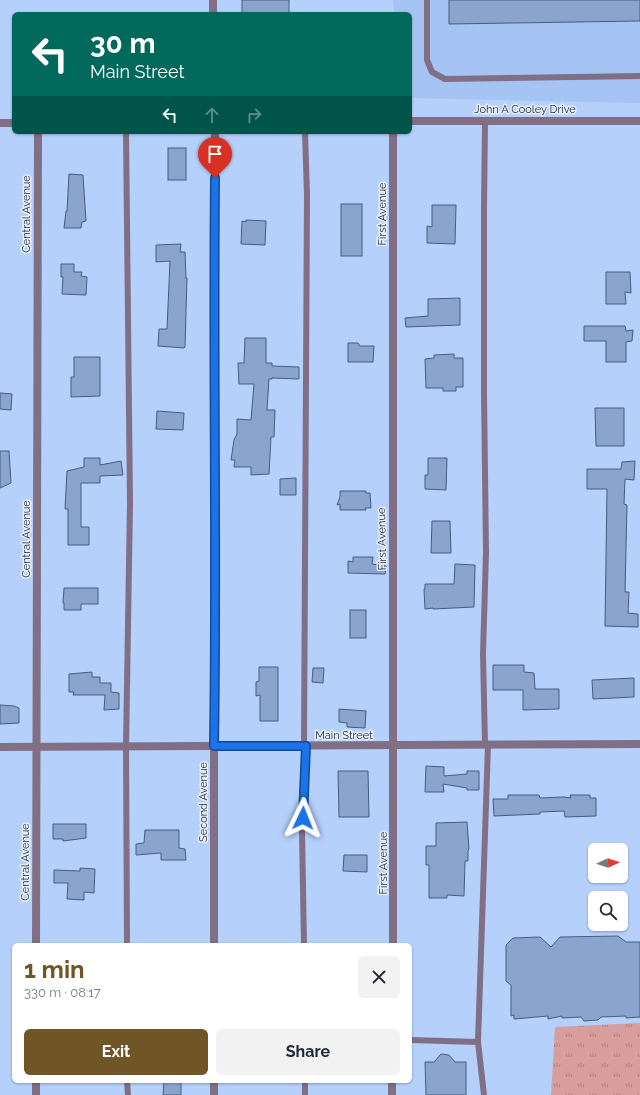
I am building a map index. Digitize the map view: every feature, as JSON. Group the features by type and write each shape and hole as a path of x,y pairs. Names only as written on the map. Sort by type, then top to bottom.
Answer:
{"street":[{"path":"213,0 213,12"},
{"name":"John A Cooley Drive","path":"412,121 640,121"},
{"path":"0,123 12,123"},
{"name":"Central Avenue","path":"36,943 36,371 38,134"},
{"name":"Second Avenue","path":"214,943 214,746 216,620 215,134"},
{"name":"First Avenue","path":"393,134 393,943"},
{"name":"Main Street","path":"0,747 640,744"},
{"path":"36,1083 36,1095"},
{"path":"214,1083 214,1095"},
{"path":"392,1083 392,1095"}],"lane":[{"path":"427,0 428,60 432,72 445,79 640,76"},
{"path":"484,121 484,386 486,552 484,654 487,745 478,1042 484,1095"},
{"path":"126,134 130,503 126,747 127,943"},
{"path":"304,943 302,832 305,746 307,203 305,134"},
{"path":"412,1040 478,1042"},
{"path":"127,1083 128,1095"},
{"path":"305,1083 306,1095"}],"shaded area":[{"path":"393,0 640,0 640,103 412,98 412,12 394,12"}],"green space":[{"path":"640,1023 640,1095 551,1095 555,1027"}],"building":[{"path":"242,0 289,0 289,12 242,12"},
{"path":"449,0 640,0 640,21 449,24"},
{"path":"168,148 186,148 186,180 168,180"},
{"path":"69,174 83,175 86,221 82,222 81,228 64,228 67,211"},
{"path":"341,204 362,204 362,256 341,256"},
{"path":"432,205 456,205 455,244 427,243 427,226 432,227"},
{"path":"246,220 266,221 265,245 241,244 242,221 246,222"},
{"path":"181,244 180,252 185,252 187,278 185,347 158,346 159,329 167,329 170,261 156,262 156,245"},
{"path":"61,264 74,264 74,272 82,272 81,276 87,277 86,295 62,294 63,277 61,277"},
{"path":"606,272 630,272 631,293 625,292 626,304 606,304"},
{"path":"460,298 460,325 406,327 405,318 428,316 428,299"},
{"path":"584,326 625,326 626,331 633,330 632,341 626,342 626,362 606,362 606,341 584,341"},
{"path":"245,338 266,338 266,363 272,363 272,366 299,367 299,379 269,379 267,410 275,410 274,437 271,437 269,474 251,475 251,467 234,467 235,460 231,460 234,440 237,434 237,419 251,420 254,384 239,384 238,363 244,363"},
{"path":"348,343 358,343 360,346 374,346 373,362 348,362"},
{"path":"454,354 454,358 463,358 463,387 456,387 456,391 443,391 443,388 426,388 425,359 434,358 434,355"},
{"path":"74,357 100,357 100,396 71,397 71,377 74,377"},
{"path":"0,393 12,394 11,410 0,409"},
{"path":"595,408 624,408 624,446 596,446"},
{"path":"157,411 184,413 183,430 156,429"},
{"path":"0,451 9,451 11,483 0,488"},
{"path":"84,458 100,458 100,465 121,461 123,475 100,476 100,483 81,483 81,527 89,527 89,545 68,545 68,509 65,509 67,471 84,467"},
{"path":"428,458 447,458 446,490 425,489 425,475 428,475"},
{"path":"635,461 634,480 625,479 624,504 627,505 625,592 629,592 628,613 638,614 638,627 605,626 607,489 587,489 587,469 621,469 622,462"},
{"path":"296,478 296,495 280,495 280,479"},
{"path":"340,491 366,491 366,493 370,493 371,508 365,508 366,510 340,510 340,504 337,505 340,497"},
{"path":"432,521 450,521 451,553 431,553"},
{"path":"353,557 373,557 372,564 386,566 385,574 348,573 348,561 353,562"},
{"path":"455,564 475,565 474,607 425,609 425,584 454,584"},
{"path":"64,588 98,588 98,604 81,604 81,610 64,610"},
{"path":"350,610 366,610 366,638 350,638"},
{"path":"493,665 524,665 524,672 534,673 535,689 559,689 559,709 523,710 523,690 493,690"},
{"path":"259,667 278,667 278,721 260,721 260,695 256,696 256,682 259,681"},
{"path":"313,668 324,668 323,683 312,682"},
{"path":"92,672 92,677 100,677 100,683 111,683 111,692 119,693 119,709 104,710 105,695 73,695 74,692 69,692 69,674"},
{"path":"634,678 634,697 593,699 592,680"},
{"path":"0,705 19,708 19,723 0,724"},
{"path":"339,709 366,711 365,728 347,727 347,723 339,722"},
{"path":"426,766 444,767 444,776 467,774 467,771 479,771 479,790 467,790 467,788 443,784 444,792 425,792"},
{"path":"338,771 368,771 369,817 339,817"},
{"path":"508,795 539,795 540,798 571,798 570,795 590,795 590,798 596,798 596,816 565,817 564,811 540,812 540,814 494,816 493,799 508,799"},
{"path":"467,822 469,849 468,861 465,861 464,896 447,895 447,898 429,898 429,865 426,865 426,846 436,846 436,823"},
{"path":"53,824 86,824 86,838 63,841 63,839 53,839"},
{"path":"145,830 179,830 179,848 185,849 186,860 161,860 161,853 136,855 136,844 144,843"},
{"path":"344,855 367,855 367,872 343,871"},
{"path":"80,868 95,869 94,893 84,892 84,900 67,899 68,883 54,883 54,870 80,871"},
{"path":"618,936 626,942 640,942 640,1017 601,1017 598,1020 584,1021 581,1017 562,1018 562,1016 548,1019 548,1016 514,1019 514,1015 511,1016 511,985 506,981 506,945 513,938 540,937 551,947 560,937"},
{"path":"441,1054 449,1055 455,1062 466,1062 466,1095 426,1095 425,1062 434,1062"},
{"path":"164,1083 181,1083 181,1095 163,1095"}],"route":[{"path":"215,178 214,333 216,620 214,746 306,746 303,818"}]}
